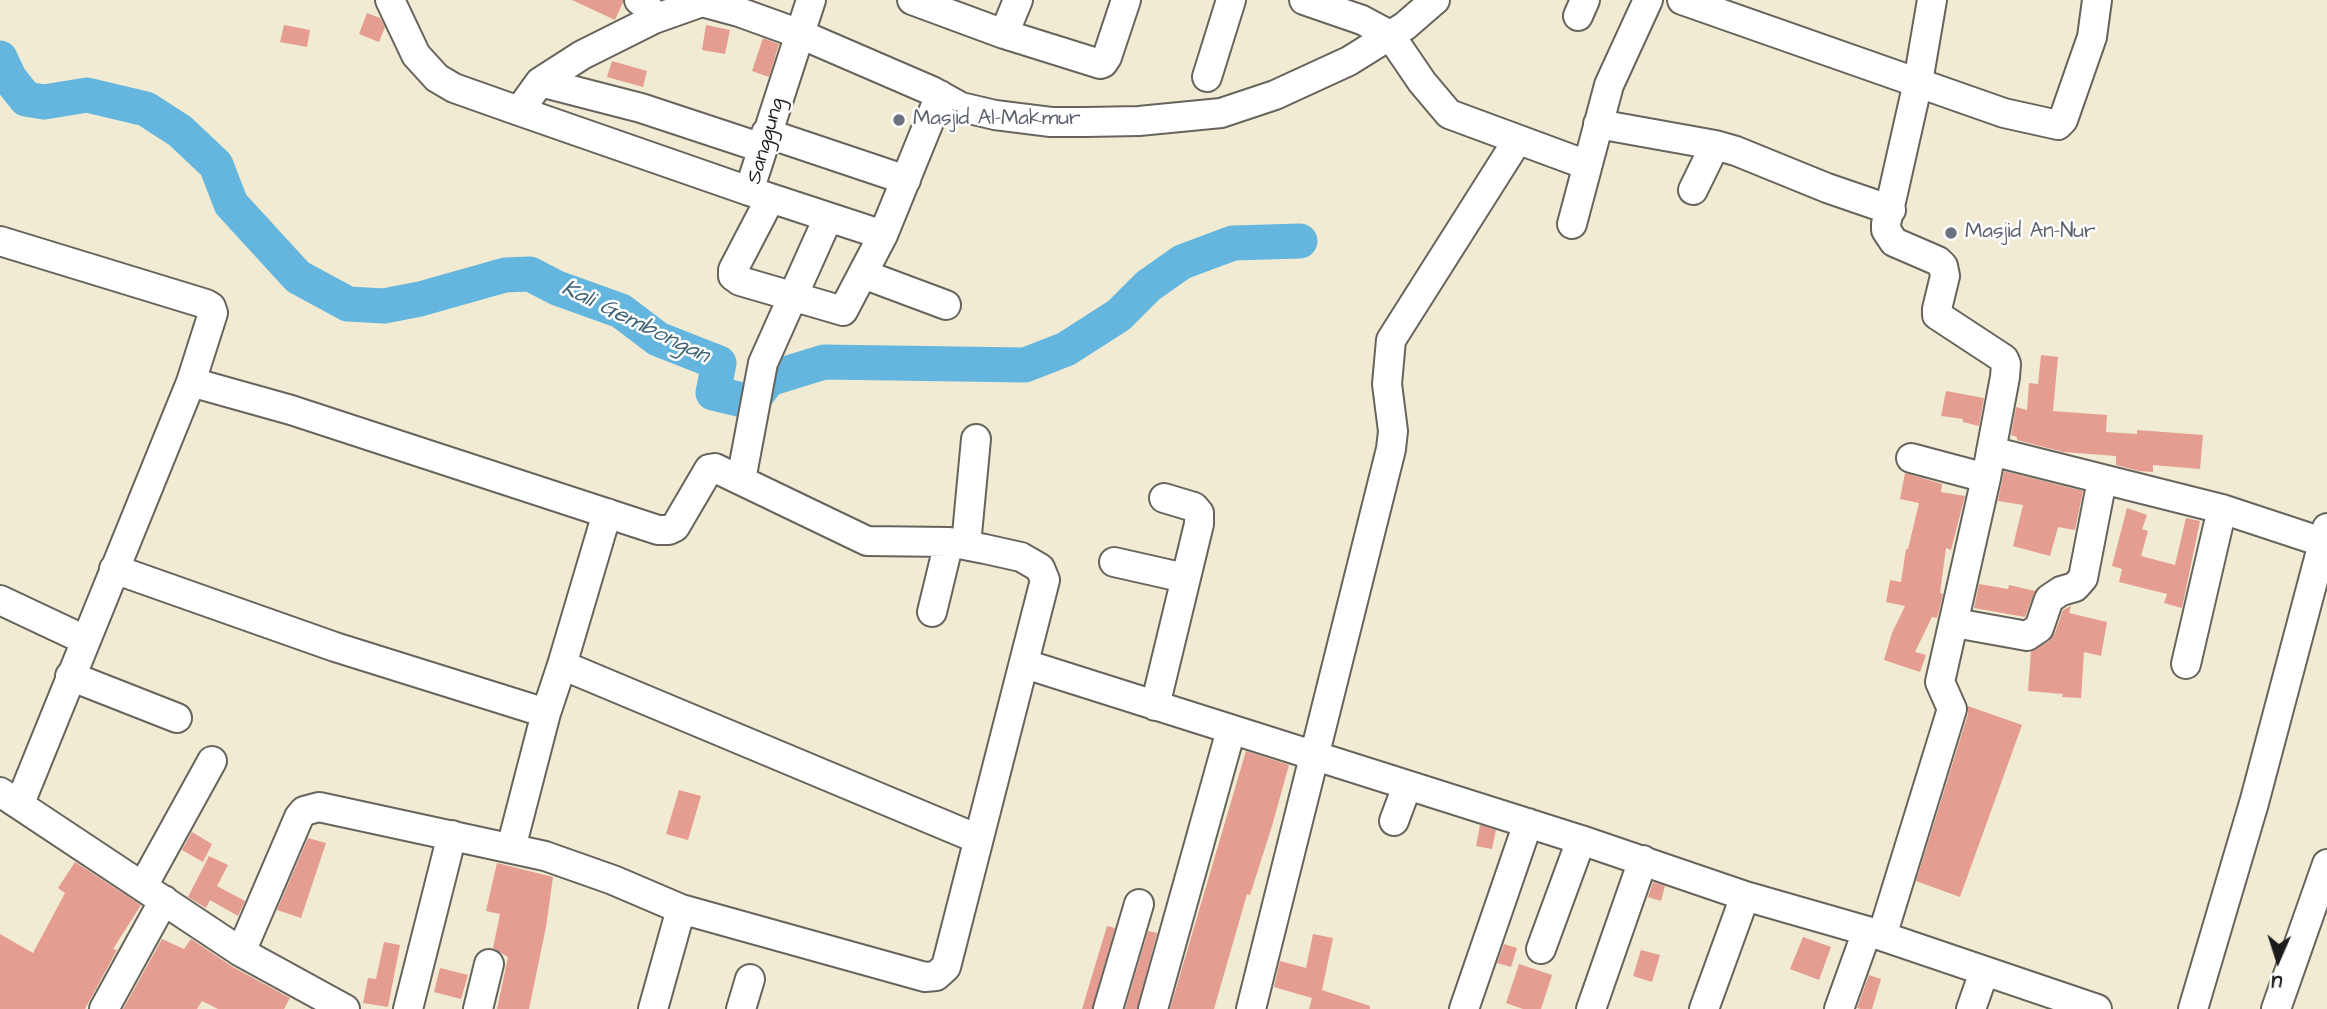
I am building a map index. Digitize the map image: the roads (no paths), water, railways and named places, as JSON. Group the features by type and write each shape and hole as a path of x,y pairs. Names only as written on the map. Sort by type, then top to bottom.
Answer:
{"street":[{"path":"390,0 416,55 437,78 454,88 759,195 733,274 740,281 843,312 883,235 940,96"},
{"name":"Sanggung","path":"811,0 764,141 759,195 883,235"},
{"path":"1004,34 1018,0"},
{"path":"916,1 1004,34 1100,64 1107,57 1126,0"},
{"path":"1207,77 1231,0"},
{"path":"1304,0 1362,20 1390,35 1422,82 1449,114 1587,165"},
{"path":"519,111 540,82 647,10 702,1 800,34 961,107 995,116 1051,122 1139,121 1220,113 1275,95 1349,61 1405,26 1435,0"},
{"path":"1572,224 1609,85 1648,0"},
{"path":"1682,0 2004,113 2058,125 2065,115 2088,49 2098,0"},
{"path":"1839,1009 1874,933 1950,720 1951,706 1940,684 1989,465 2006,364 1992,350 1940,318 1937,309 1945,276 1943,267 1938,261 1890,239 1886,224 1918,82 1932,0"},
{"path":"540,82 906,180"},
{"path":"1598,124 1715,145 1891,210"},
{"path":"1251,1009 1312,756 1391,449 1393,431 1387,384 1391,340 1517,141"},
{"path":"1693,190 1715,145"},
{"path":"741,480 763,363 828,218"},
{"path":"0,241 211,307 213,318 191,382 70,676 10,797 242,952 345,1009"},
{"path":"863,274 946,305"},
{"path":"191,382 291,410 654,529 669,530 675,527 710,468 715,467 867,541 958,543 1021,556 1044,573 1045,586 946,967 934,977 925,977 681,909 569,864 511,848 319,807 304,811 299,817 242,952"},
{"path":"932,612 958,543 976,439"},
{"path":"1911,458 2102,480 2324,535 2254,803 2193,1009"},
{"path":"1955,623 2027,636 2039,628 2049,599 2061,591 2075,587 2083,578 2102,480"},
{"path":"1155,706 1199,524 1199,513 1194,507 1164,498"},
{"path":"2186,664 2222,509"},
{"path":"511,848 547,713 607,513"},
{"path":"1114,562 1185,578"},
{"path":"114,569 335,647 547,713"},
{"path":"0,600 85,640"},
{"path":"1025,664 1581,840 1745,896 1874,933 2097,1009"},
{"path":"562,665 978,839"},
{"path":"70,676 177,718"},
{"path":"1153,1009 1231,730"},
{"path":"104,1009 212,761"},
{"path":"1394,821 1407,786"},
{"path":"1464,1009 1528,823"},
{"path":"408,1009 452,835"},
{"path":"1541,948 1581,840"},
{"path":"1591,1009 1643,860"},
{"path":"2276,1009 2327,864"},
{"path":"1704,1009 1745,896"},
{"path":"1108,1009 1139,904"},
{"path":"653,1009 681,909"},
{"path":"478,1009 489,964"},
{"path":"1971,1009 1984,972"},
{"path":"741,1009 750,979"}],"waterway":[{"name":"Kali Gembongan","path":"0,58 10,79 26,99 44,102 87,95 146,109 180,131 216,165 231,204 298,277 348,304 384,306 420,299 505,275 530,274 557,288 621,311 658,339 719,363 713,393 751,402 769,379 824,362 1025,365 1066,349 1119,315 1148,286 1182,262 1233,243 1300,241"}],"place":[{"name":"Masjid Al-Makmur","path":"899,120"},
{"name":"Masjid An-Nur","path":"1951,233"}]}
